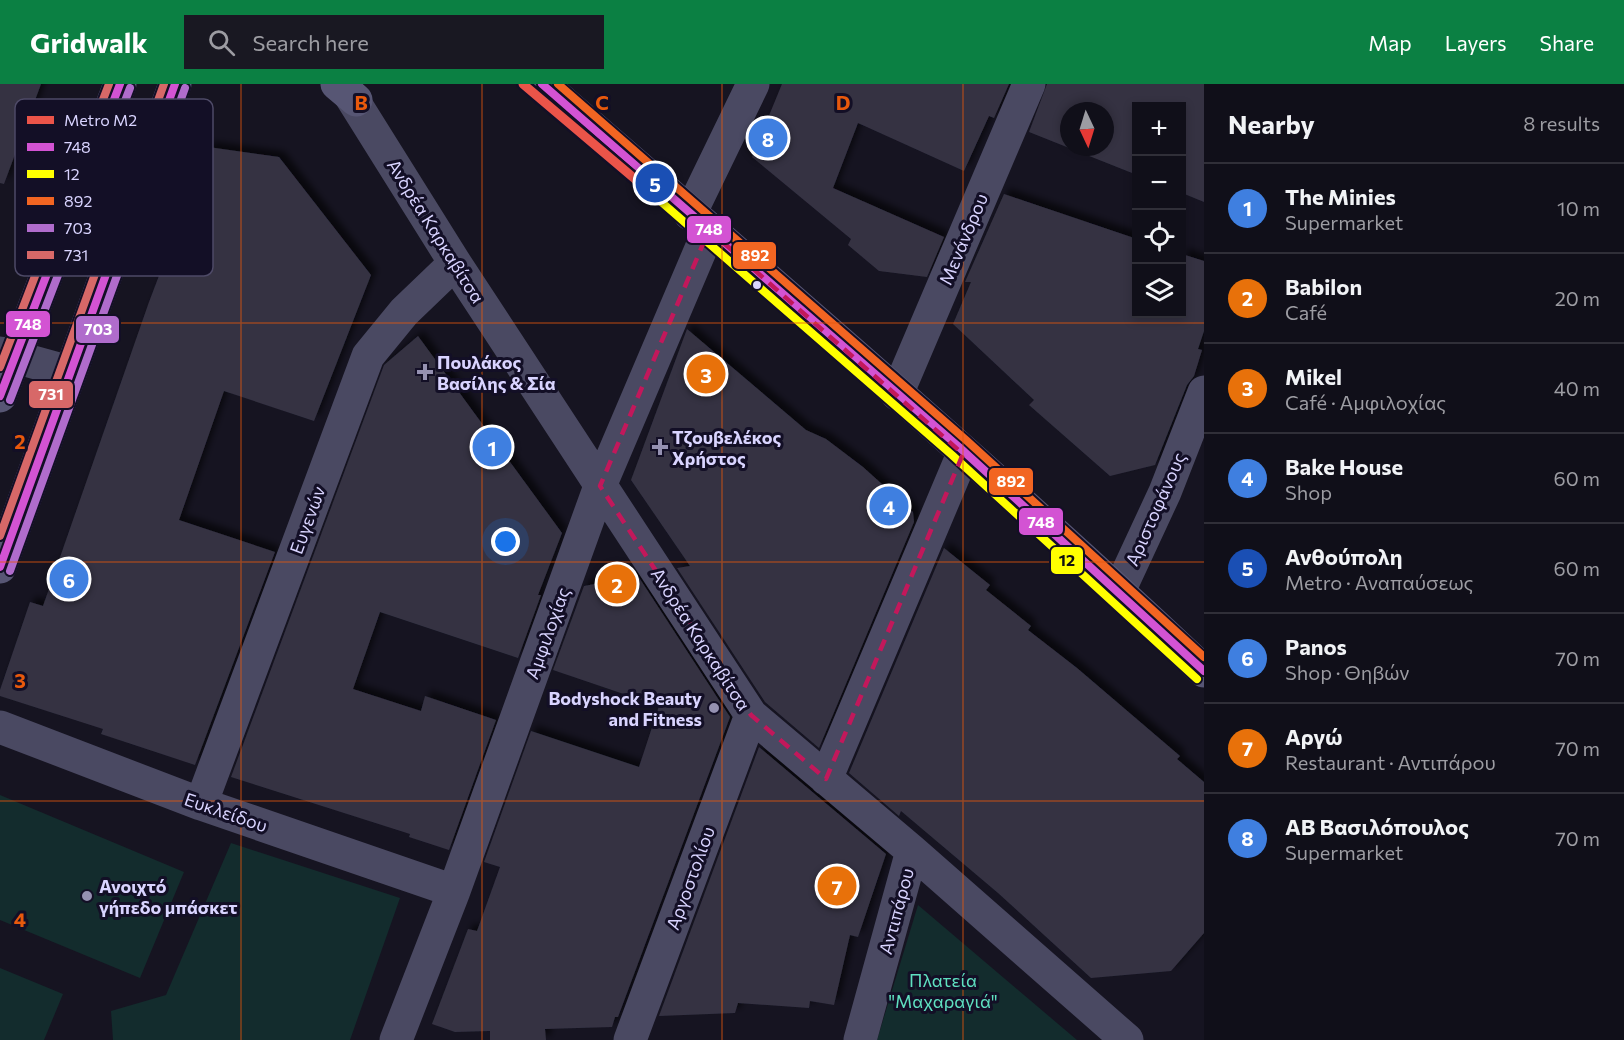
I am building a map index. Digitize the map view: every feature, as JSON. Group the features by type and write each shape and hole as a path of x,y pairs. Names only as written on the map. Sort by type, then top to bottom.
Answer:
{"street":[{"path":"114,99 120,84"},
{"path":"169,99 175,84"},
{"path":"542,84 897,394 958,465 1119,591 1204,671"},
{"name":"Αμφιλοχίας","path":"396,1040 454,891 600,486 753,84"},
{"name":"Μενάνδρου","path":"897,394 1029,84"},
{"name":"Ανδρέα Καρκαβίτσα","path":"345,89 455,263 751,715 912,851 1127,1040"},
{"name":"Ευγενών","path":"201,804 368,356 404,312 455,263"},
{"path":"0,396 7,355 40,276"},
{"path":"0,567 104,276"},
{"path":"7,355 69,372"},
{"name":"Αριστοφάνους","path":"1119,591 1165,492 1204,392"},
{"path":"826,779 958,465"},
{"name":"Αργοστολίου","path":"630,1040 751,715"},
{"name":"Ευκλείδου","path":"0,727 201,804 454,891"},
{"name":"Αντιπάρου","path":"860,1040 912,851"}],"highlighted area":[{"path":"709,230 963,454 826,779 751,715 600,486"}],"green space":[{"name":"Ανοιχτό γήπεδο μπάσκετ","path":"0,795 184,872 140,978 0,920"},
{"path":"231,843 400,898 350,1040 113,1040 111,1011 166,995"},
{"name":"Πλατεία \"Μαχαραγιά\"","path":"918,905 1077,1040 877,1040"},
{"path":"0,968 63,994 44,1040 0,1040"}],"building":[{"path":"0,84 41,84 35,99 15,99 15,154 4,184 0,183"},
{"path":"782,84 1009,84 994,118 989,116 964,171 858,123 833,188 944,237 927,277 879,271 848,245 851,239 752,157"},
{"path":"1047,84 1204,84 1204,202 1186,195 1186,102 1132,102 1132,173 1089,156 1114,156 1114,102 1060,102 1060,144 1029,132"},
{"path":"213,148 279,157 371,275 314,421 224,391 179,520 275,552 195,765 101,734 103,729 0,696 0,690 30,602 43,606 159,276 213,276"},
{"path":"1004,194 1132,237 1132,318 1186,318 1186,255 1204,261 1204,331 1198,349 1202,350 1194,376 1187,385 1155,465 1110,476 1029,405 1034,400 953,324 971,282 965,282"},
{"path":"687,329 806,430 826,439 863,467 913,512 914,522 819,748 765,702 677,568 690,566 631,480"},
{"path":"418,336 562,533 538,595 541,595 518,658 380,612 353,689 421,711 425,696 496,720 449,850 409,837 410,834 231,777 384,365"},
{"path":"944,548 990,585 986,590 1031,626 1028,630 1077,668 1180,756 1177,759 1204,782 1204,933 1171,971 1091,978 998,893 901,811 899,816 849,773"},
{"path":"638,576 730,717 618,1017 615,1017 612,1027 545,1029 546,1040 490,1040 490,1031 455,1032 432,1024 468,929 477,931 500,867 484,862 531,731 639,767 659,706 553,670 584,586"},
{"path":"759,747 886,854 858,937 850,935 834,1005 810,1001 809,1008 738,1003 735,1013 659,1016"}],"metro line":[{"name":"Μ2","path":"523,84 648,190"}],"transit line":[{"name":"731","path":"103,99 109,84"},
{"name":"748","path":"114,99 120,84"},
{"name":"731","path":"159,99 164,84"},
{"name":"748","path":"170,99 175,84"},
{"name":"748","path":"542,84 959,447 1204,671"},
{"name":"892","path":"558,84 966,440 1204,657"},
{"name":"703","path":"126,99 130,88"},
{"name":"703","path":"181,99 185,88"},
{"name":"12","path":"535,92 952,455 1197,679"},
{"name":"731","path":"0,367 35,276"},
{"name":"748","path":"0,396 46,276"},
{"name":"703","path":"10,400 58,276"},
{"name":"731","path":"0,536 94,276"},
{"name":"748","path":"0,567 105,276"},
{"name":"703","path":"10,571 117,276"}],"place":[{"name":"ΑΒ Βασιλόπουλος","path":"768,138"},
{"name":"Ανθούπολη","path":"655,183"},
{"name":"Πουλάκος Βασίλης & Σία","path":"425,372"},
{"name":"Mikel","path":"706,374"},
{"name":"The Minies","path":"492,447"},
{"name":"Τζουβελέκος Χρήστος","path":"660,447"},
{"name":"Bake House","path":"889,506"},
{"name":"Panos","path":"69,579"},
{"name":"Babilon","path":"617,584"},
{"name":"Bodyshock Beauty and Fitness","path":"714,708"},
{"name":"Αργώ","path":"837,886"},
{"name":"Ανοιχτό γήπεδο μπάσκετ","path":"87,896"}]}
